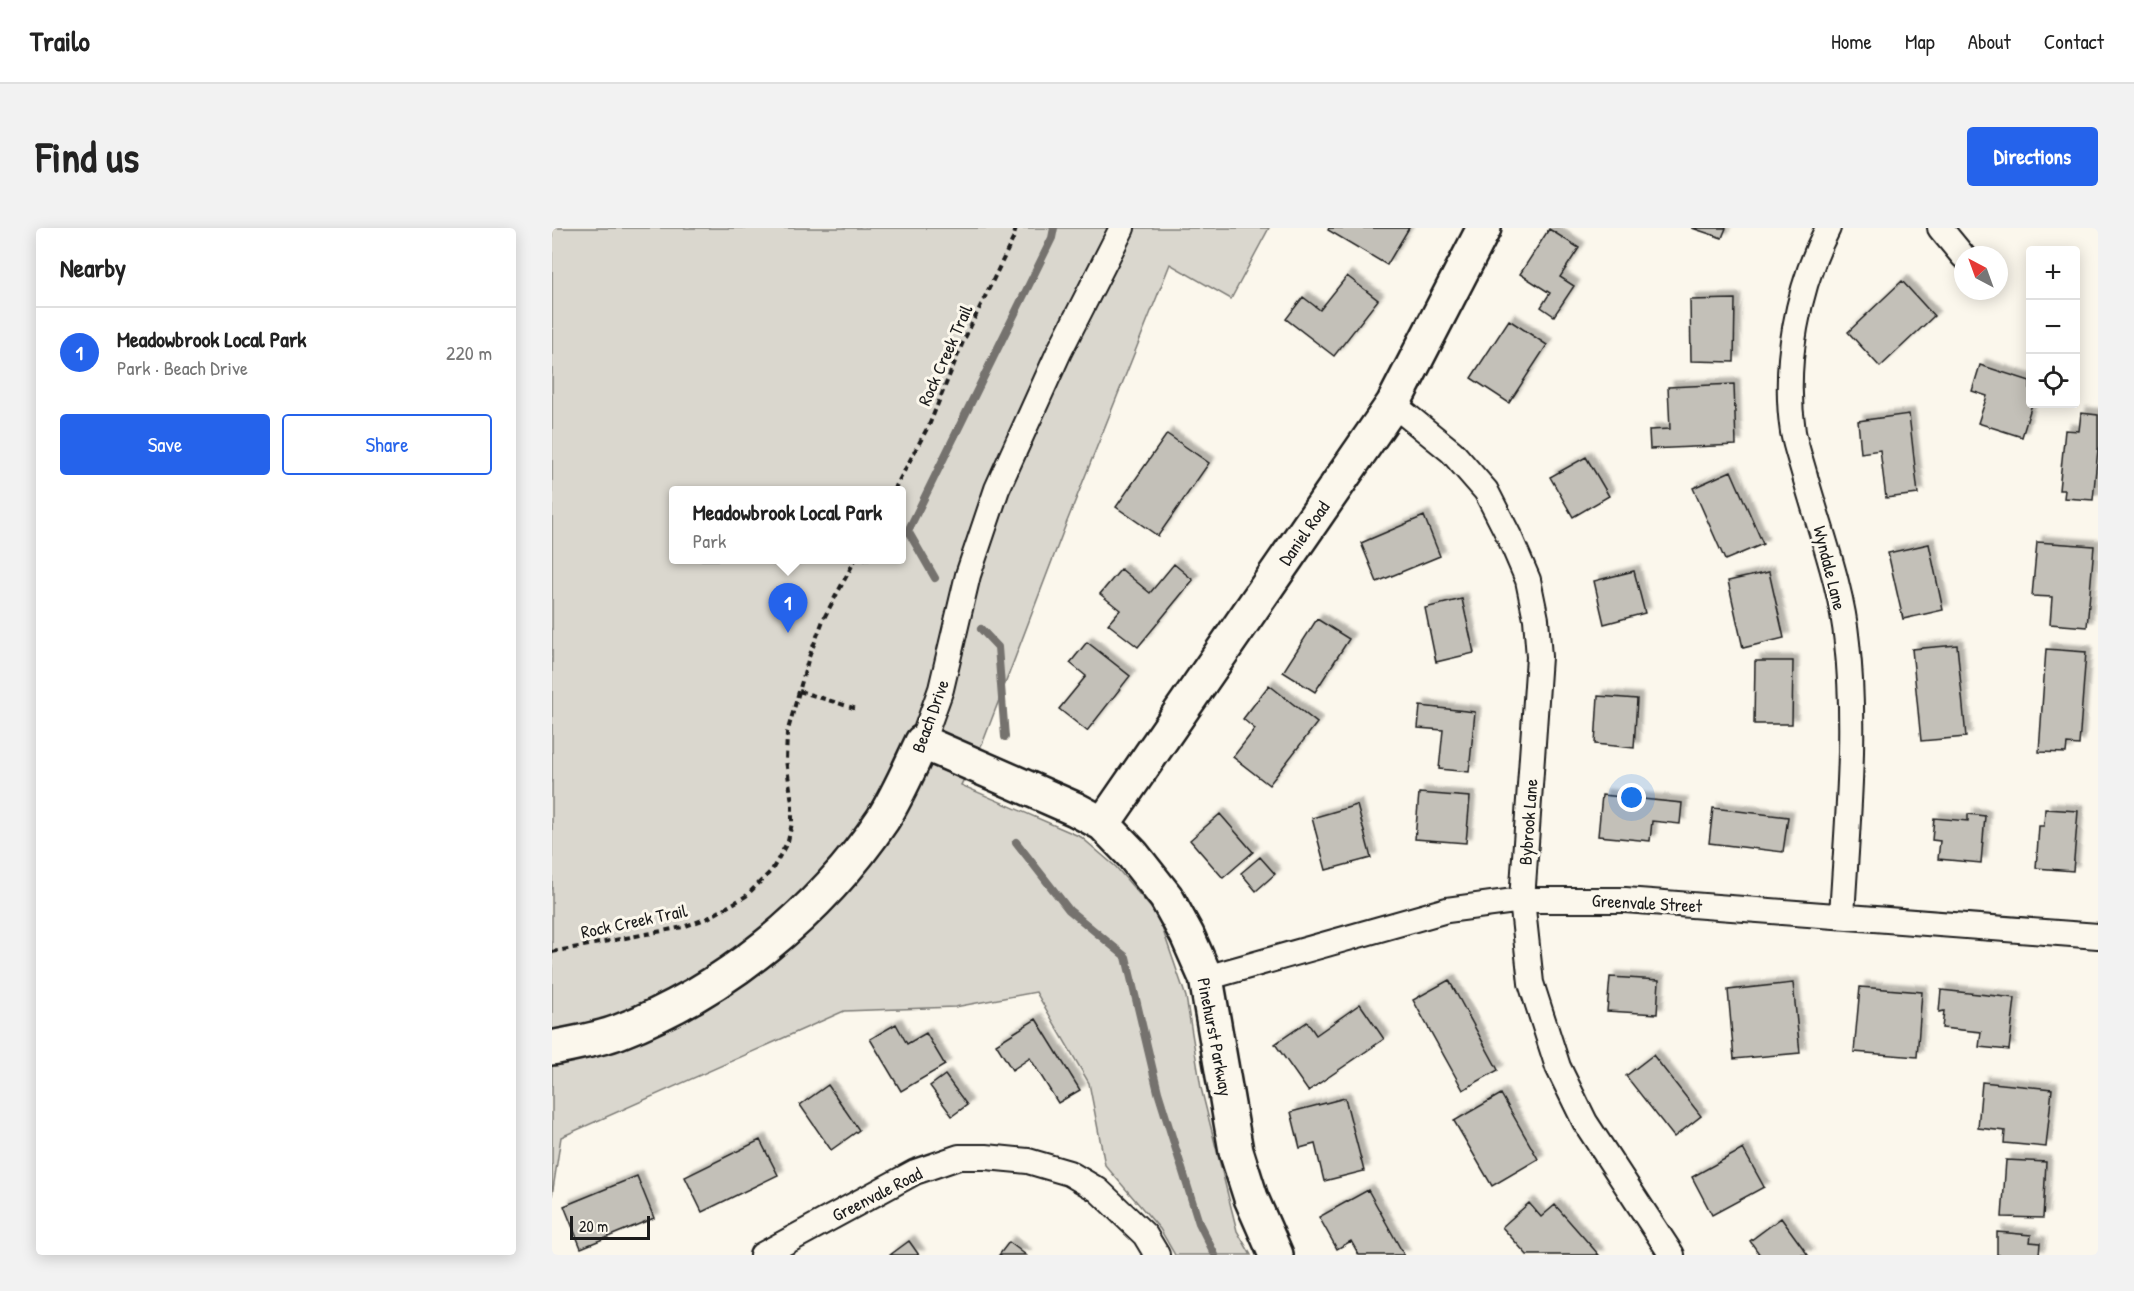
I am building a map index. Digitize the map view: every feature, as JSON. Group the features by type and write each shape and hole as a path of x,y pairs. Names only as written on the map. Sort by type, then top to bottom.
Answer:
{"street":[{"name":"Beach Drive","path":"552,1048 618,1032 679,1004 740,966 770,944 821,896 855,858 884,817 922,742 941,689 969,575 997,489 1059,352 1122,228"},
{"name":"Daniel Road","path":"1103,824 1393,404 1484,228"},
{"name":"Wyndale Lane","path":"1828,228 1797,316 1790,363 1790,398 1793,434 1832,573 1847,641 1851,686 1851,739 1842,916"},
{"path":"1940,228 1955,246"},
{"name":"Bybrook Lane","path":"1393,404 1452,452 1486,491 1528,580 1536,619 1539,657 1522,900 1531,982 1558,1067 1585,1122 1672,1255"},
{"name":"Pinehurst Parkway","path":"922,742 1075,809 1103,824 1133,855 1166,897 1187,935 1206,978 1236,1151 1251,1198 1276,1255"},
{"name":"Greenvale Street","path":"1206,978 1447,910 1522,900 1625,900 2098,936"},
{"name":"Greenvale Road","path":"762,1255 915,1172 959,1157 1028,1161 1069,1173 1098,1190 1144,1235 1157,1255"}],"path":[{"name":"Rock Creek Trail","path":"896,486 930,423 963,342 1016,228"},
{"name":"Rock Creek Trail","path":"552,952 683,927 708,918 746,897 772,870 788,841 792,803 786,760 787,733 824,618 853,564"},
{"path":"799,692 857,709"}],"shaded area":[{"path":"552,228 1269,228 1231,299 1170,264 1066,524 983,742 961,785 1081,837 1116,867 1158,916 1186,997 1201,1088 1237,1231 1251,1255 1175,1255 1160,1229 1105,1165 1089,1083 1036,992 955,1007 844,1011 561,1137 552,1196"}],"building":[{"path":"1329,228 1409,228 1387,265 1328,230"},
{"path":"1692,228 1726,228 1722,238"},
{"path":"1549,229 1579,248 1560,277 1574,286 1554,316 1541,307 1550,293 1520,274"},
{"path":"1347,276 1378,300 1334,356 1286,319 1303,297 1320,310"},
{"path":"1902,281 1934,316 1880,367 1848,332"},
{"path":"1735,299 1734,362 1691,361 1690,300"},
{"path":"1509,320 1547,345 1509,403 1471,378"},
{"path":"1980,365 2026,380 2026,408 2031,408 2022,437 1978,423 1987,396 1972,391"},
{"path":"1734,384 1736,445 1650,449 1649,430 1670,429 1668,387"},
{"path":"2081,413 2098,415 2098,448 2093,500 2064,498 2065,490 2059,490 2065,430 2079,431"},
{"path":"1909,414 1918,494 1886,498 1880,450 1861,453 1858,421"},
{"path":"1167,434 1209,463 1158,536 1116,507"},
{"path":"1586,457 1609,496 1573,517 1550,477"},
{"path":"1731,471 1763,544 1725,560 1693,488"},
{"path":"1424,516 1440,556 1377,582 1361,543"},
{"path":"2037,542 2094,546 2087,627 2050,624 2052,597 2032,596"},
{"path":"1929,544 1943,610 1903,619 1888,553"},
{"path":"1174,564 1193,580 1138,647 1108,624 1120,610 1100,594 1121,569 1150,593"},
{"path":"1634,571 1645,613 1604,624 1594,581"},
{"path":"1769,572 1784,638 1743,648 1728,581"},
{"path":"1462,599 1474,653 1436,662 1425,608"},
{"path":"1317,619 1349,639 1315,692 1283,672"},
{"path":"1087,642 1130,676 1087,731 1059,709 1086,676 1070,663"},
{"path":"1957,645 1966,737 1921,741 1912,649"},
{"path":"2046,649 2086,652 2079,745 2067,744 2066,753 2039,752"},
{"path":"1755,661 1793,661 1792,724 1754,724"},
{"path":"1269,685 1317,723 1269,785 1233,757 1255,729 1243,719"},
{"path":"1598,696 1637,699 1634,748 1595,744"},
{"path":"1420,706 1475,712 1469,772 1439,769 1443,730 1418,728"},
{"path":"1419,793 1470,797 1466,843 1415,839"},
{"path":"1602,795 1682,803 1680,824 1652,821 1650,841 1598,836"},
{"path":"1357,805 1371,858 1326,870 1312,818"},
{"path":"1713,808 1788,817 1783,852 1709,843"},
{"path":"2045,809 2078,811 2073,871 2036,868 2039,826 2044,826"},
{"path":"1220,814 1253,852 1223,878 1190,840"},
{"path":"1968,814 1985,816 1981,863 1938,859 1940,841 1932,840 1934,818 1968,821"},
{"path":"1260,857 1275,874 1256,891 1241,873"},
{"path":"1610,977 1659,980 1657,1014 1607,1011"},
{"path":"1449,980 1498,1070 1463,1090 1413,1000"},
{"path":"1793,983 1800,1053 1734,1059 1728,990"},
{"path":"1860,987 1922,992 1917,1057 1854,1052"},
{"path":"1941,990 2015,998 2009,1050 1979,1047 1981,1032 1942,1028 1944,1011 1939,1012"},
{"path":"1360,1004 1384,1039 1308,1091 1275,1044 1307,1022 1316,1035"},
{"path":"1036,1019 1080,1090 1058,1103 1030,1058 1012,1070 996,1044"},
{"path":"896,1024 907,1044 926,1033 945,1065 901,1091 870,1039"},
{"path":"1653,1055 1701,1116 1674,1137 1626,1076"},
{"path":"945,1075 967,1105 952,1116 930,1086"},
{"path":"1982,1082 2052,1089 2046,1147 2004,1143 2005,1131 1978,1128"},
{"path":"828,1085 859,1130 831,1150 800,1105"},
{"path":"1501,1094 1538,1159 1492,1186 1454,1121"},
{"path":"1345,1098 1364,1171 1324,1181 1315,1144 1300,1148 1291,1112"},
{"path":"760,1140 778,1175 702,1212 685,1177"},
{"path":"1743,1149 1764,1187 1712,1215 1692,1177"},
{"path":"2006,1160 2046,1162 2043,1218 2002,1217"},
{"path":"637,1176 654,1218 581,1248 564,1206"},
{"path":"1368,1190 1404,1255 1359,1255 1351,1241 1337,1249 1319,1217"},
{"path":"1529,1203 1541,1217 1555,1205 1599,1255 1527,1255 1502,1227"},
{"path":"1781,1218 1808,1255 1760,1255 1750,1241"},
{"path":"1997,1232 2031,1235 2030,1242 2040,1243 2039,1255 1997,1255"},
{"path":"909,1241 919,1255 890,1255"},
{"path":"1009,1242 1026,1255 999,1255"}],"waterway":[{"path":"935,578 908,531 1052,238 1054,228"},
{"path":"981,629 998,647 1005,737"},
{"path":"1016,842 1069,910 1126,957 1158,1092 1199,1223 1215,1255"}],"place":[{"name":"Meadowbrook Local Park","path":"788,633"}]}
